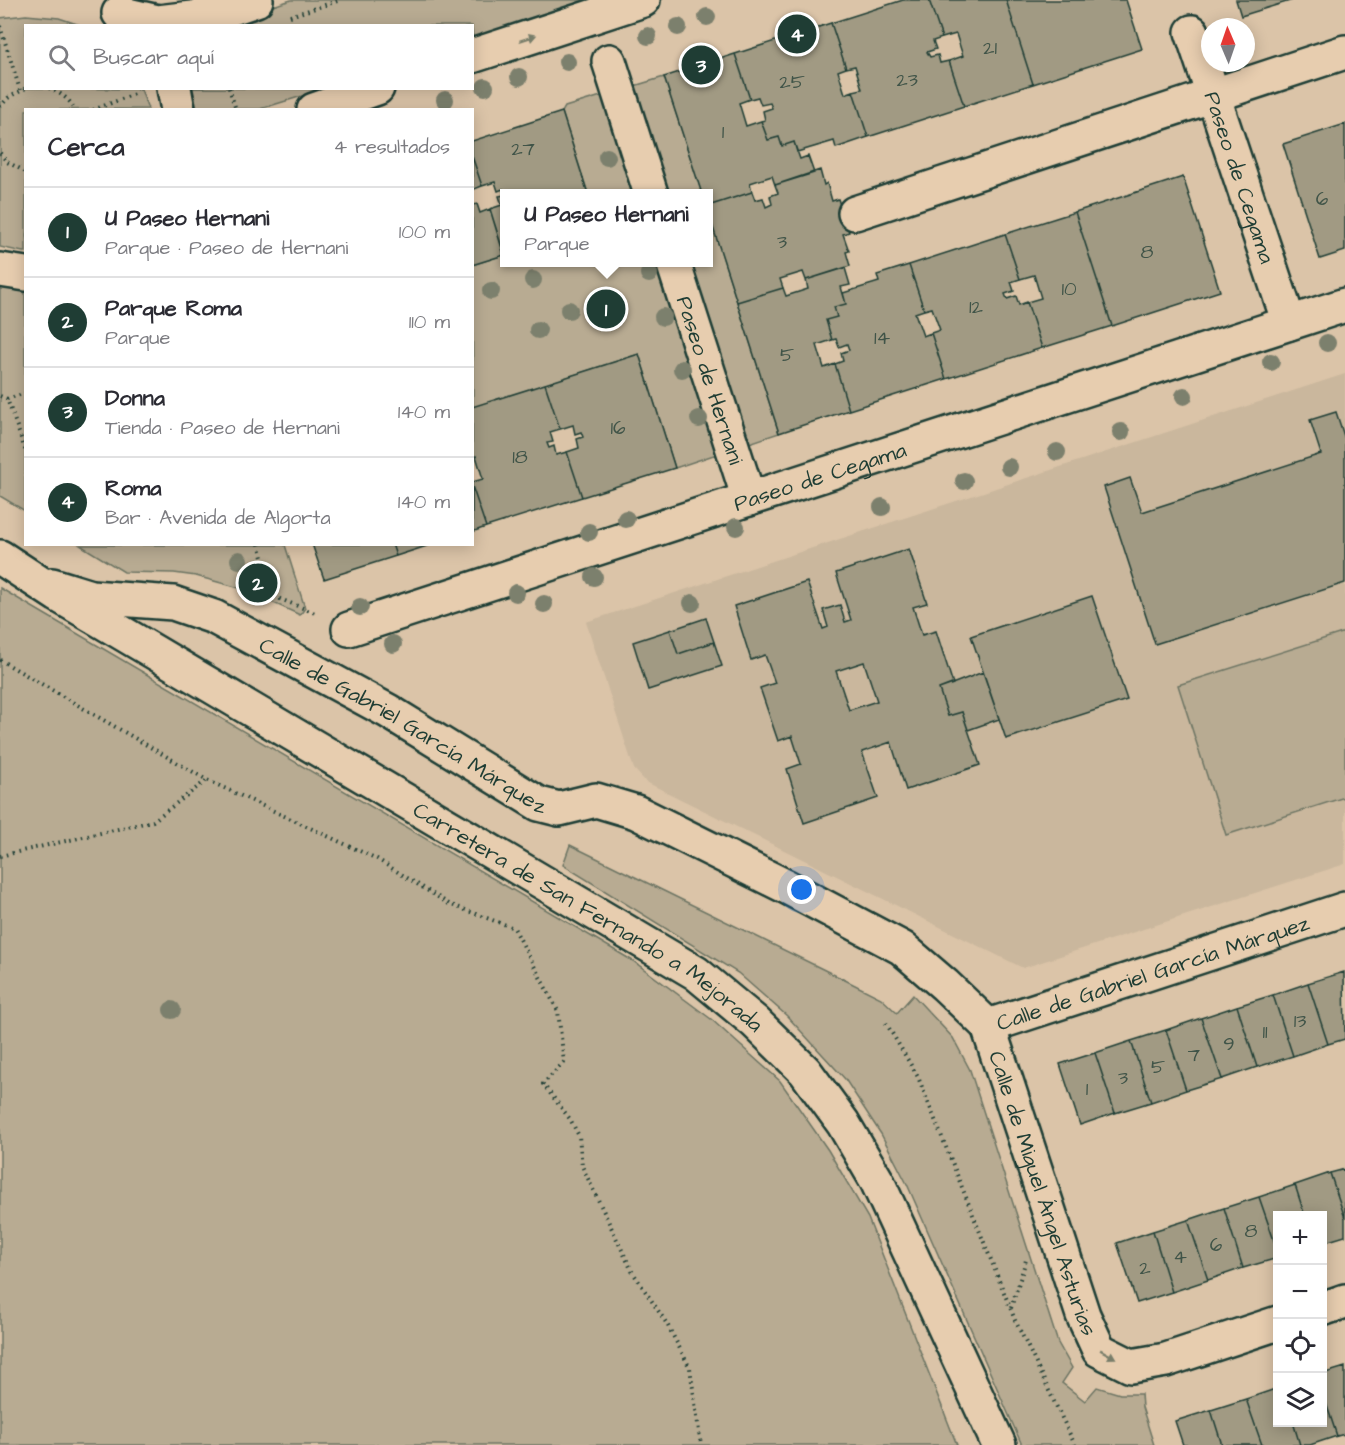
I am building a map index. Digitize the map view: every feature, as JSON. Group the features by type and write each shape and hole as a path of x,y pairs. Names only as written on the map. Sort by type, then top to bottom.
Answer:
{"street":[{"path":"116,13 158,22 209,16 256,0"},
{"path":"474,55 643,0"},
{"name":"Paseo de Cegama","path":"1192,32 1289,323"},
{"path":"855,213 1345,52"},
{"path":"609,61 649,189"},
{"path":"174,90 178,108"},
{"path":"320,108 371,90"},
{"name":"Paseo de Hernani","path":"675,267 749,498"},
{"path":"0,270 24,274"},
{"name":"Paseo de Cegama","path":"350,629 1345,305"},
{"name":"Carretera de San Fernando a Mejorada","path":"0,557 36,581 696,973 755,1022 805,1071 843,1123 878,1181 999,1445"},
{"name":"Calle de Gabriel García Márquez","path":"36,581 92,597 173,603 214,616 388,711 539,804 559,809 596,800 636,812 787,887 902,948 988,1026 1345,909"},
{"name":"Calle de Miguel Ángel Asturias","path":"988,1026 1083,1315 1099,1350 1131,1366 1166,1360 1273,1325"},
{"path":"1327,1308 1345,1301"}],"path":[{"path":"289,16 341,0"},
{"path":"0,26 20,90"},
{"path":"0,107 8,98 24,89"},
{"path":"53,90 61,94 74,108"},
{"path":"230,90 235,108"},
{"path":"98,108 142,92"},
{"path":"0,153 7,162 24,171"},
{"path":"0,396 7,399 24,394"},
{"path":"7,399 24,446"},
{"path":"260,546 275,597 350,629"},
{"path":"0,660 207,780 377,859 448,904 514,928 558,1011 564,1062 543,1084 579,1136 582,1166 632,1271 667,1324 690,1368 701,1445"},
{"path":"0,856 153,821 207,780"},
{"path":"886,1023 918,1077 1011,1308 1075,1445"},
{"path":"1011,1308 1029,1251"}],"shaded area":[{"path":"291,0 597,0 474,40 474,24 219,24"},
{"path":"26,15 59,18 77,24 24,24 24,90 141,90 148,108 24,108 24,252 0,247 0,18"},
{"path":"664,77 701,189 587,189 562,112 565,107"},
{"path":"193,90 322,90 263,108 197,108"},
{"path":"713,227 779,433 675,468 639,354 474,408 474,264 500,256 500,267 713,267"},
{"path":"0,286 24,291 24,510 0,496"},
{"path":"1345,374 1345,864 1023,968 646,782 634,769 586,622"},
{"path":"82,546 285,546 305,608 300,615 243,589 196,576 124,572"},
{"path":"0,588 633,961 711,1019 780,1081 828,1150 868,1218 957,1445 0,1445"},
{"path":"1345,632 1345,797 1226,835 1178,685"},
{"path":"570,845 881,998 897,1013 913,995 953,1038 970,1070 1058,1343 1072,1368 1062,1383 1085,1401 1097,1387 1120,1394 1141,1394 1142,1407 1154,1445 1022,1445 907,1184 881,1134 845,1079 787,1016 738,973 563,865"}],"building":[{"path":"903,0 929,0 942,38 933,41 936,49 927,52 930,57 938,55 940,63 949,61 964,106 868,137 853,91 862,89 855,66 846,68 831,23"},
{"path":"929,0 1006,0 1033,84 964,106 949,61 963,56 956,34 942,38"},
{"path":"1006,0 1126,0 1142,49 1033,84"},
{"path":"1236,0 1293,0 1241,16"},
{"path":"831,23 846,68 838,71 845,94 853,91 868,137 836,148 834,141 797,152 794,142 782,146 779,137 768,140 761,121 765,120 763,111 772,108 770,103 761,105 758,97 750,99 735,54"},
{"path":"735,54 750,99 739,103 746,126 761,121 768,140 779,137 782,146 794,142 800,159 808,156 814,173 775,185 772,176 750,183 752,192 713,204 713,189 700,189 664,77"},
{"path":"562,112 586,189 500,189 498,191 495,182 482,186 474,162 474,140"},
{"path":"1345,124 1345,251 1320,259 1283,144"},
{"path":"474,162 482,186 474,189"},
{"path":"820,170 824,185 827,183 832,201 838,199 849,232 843,234 849,251 846,252 850,266 806,280 803,272 780,279 783,288 737,302 713,228 713,204 752,192 755,200 763,198 766,207 772,204 770,196 778,193 775,185"},
{"path":"1183,177 1220,291 1112,326 1075,212"},
{"path":"477,204 480,213 490,209 500,242 500,256 474,264 474,205"},
{"path":"500,206 500,241 490,209"},
{"path":"1075,212 1112,326 1042,348 1027,302 1041,298 1034,275 1020,279 1005,234"},
{"path":"1005,234 1020,279 1011,282 1014,291 1005,294 1007,299 1016,296 1019,305 1027,302 1042,348 946,379 931,333 940,330 932,308 924,310 909,265"},
{"path":"909,265 924,310 915,313 923,336 931,333 946,379 849,410 835,364 843,361 841,353 849,350 847,344 839,347 836,339 832,340 826,320 837,317 834,307 846,304 843,293 879,282 877,275"},
{"path":"845,268 850,285 841,287 846,304 834,307 837,317 826,320 832,340 817,345 824,368 835,364 849,410 779,433 737,302 783,288 786,296 808,289 806,280"},
{"path":"639,354 675,468 582,497 567,452 579,448 577,439 583,437 581,432 575,434 573,425 560,429 545,384"},
{"path":"545,384 560,429 550,432 553,442 547,443 549,448 554,446 556,455 567,452 582,497 486,527 474,492 474,481 483,479 476,456 474,456 474,406"},
{"path":"1336,412 1345,439 1345,583 1155,644 1104,487 1130,478 1142,512 1321,454 1310,420"},
{"path":"474,492 486,527 474,531"},
{"path":"313,546 393,546 396,556 324,579"},
{"path":"393,546 427,546 396,556"},
{"path":"909,549 927,603 913,607 922,635 936,631 953,684 939,689 948,716 962,712 980,765 906,790 891,742 862,752 878,798 804,823 787,769 801,764 792,736 778,741 760,688 775,683 765,655 751,660 734,606 807,582 823,629 828,627 823,610 840,605 845,622 851,620 836,573","holes":["864,662 877,701 849,710 836,671"]},
{"path":"1092,596 1127,700 1006,739 971,636"},
{"path":"706,618 714,642 678,654 670,630"},
{"path":"670,630 678,654 714,642 722,666 648,690 633,642"},
{"path":"983,672 999,719 968,730 962,712 948,716 939,689"},
{"path":"1344,972 1345,1039 1328,1044 1308,983"},
{"path":"1308,983 1328,1044 1293,1056 1273,995"},
{"path":"1273,995 1293,1056 1257,1067 1237,1006"},
{"path":"1237,1006 1257,1067 1222,1079 1201,1018"},
{"path":"1201,1018 1222,1079 1186,1090 1166,1030"},
{"path":"1166,1030 1186,1090 1151,1102 1131,1041"},
{"path":"1131,1041 1151,1102 1115,1113 1095,1053"},
{"path":"1095,1053 1115,1113 1080,1125 1060,1064"},
{"path":"1345,1169 1345,1218 1330,1173"},
{"path":"1330,1173 1345,1218 1345,1236 1327,1241 1327,1211 1303,1211 1295,1185"},
{"path":"1295,1185 1303,1211 1273,1211 1273,1238 1259,1197"},
{"path":"1259,1197 1273,1238 1273,1259 1243,1268 1224,1208"},
{"path":"1224,1208 1243,1268 1208,1280 1188,1220"},
{"path":"1188,1220 1208,1280 1172,1292 1153,1231"},
{"path":"1153,1231 1172,1292 1137,1303 1117,1243"},
{"path":"1345,1367 1345,1434 1337,1436 1327,1406 1327,1372"},
{"path":"1273,1390 1273,1427 1295,1427 1300,1445 1262,1445 1246,1399"},
{"path":"1246,1399 1262,1445 1222,1445 1211,1410"},
{"path":"1327,1406 1337,1436 1310,1445 1300,1445 1295,1427 1327,1427"},
{"path":"1211,1410 1222,1445 1183,1445 1175,1421"}],"place":[{"name":"Roma","path":"797,34"},
{"name":"Donna","path":"701,65"},
{"name":"U Paseo Hernani","path":"606,309"},
{"name":"Parque Roma","path":"258,583"}]}
